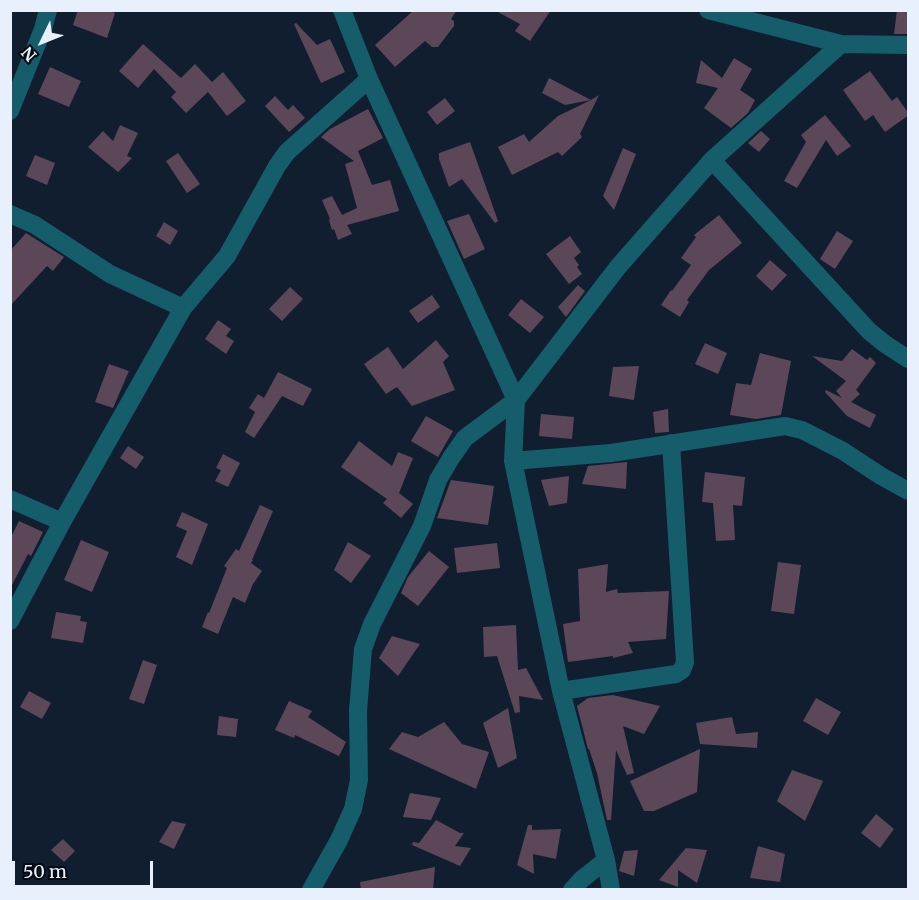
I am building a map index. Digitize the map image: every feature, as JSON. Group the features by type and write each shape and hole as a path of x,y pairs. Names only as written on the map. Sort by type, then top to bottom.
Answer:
{"street":[{"path":"10,111 43,29 48,10"},
{"path":"342,10 369,80 516,400 513,461 561,691 606,860 611,890"},
{"path":"708,10 841,44 909,45"},
{"path":"311,890 339,840 353,809 359,780 358,711 363,649 372,624 422,526 438,480 451,458 465,438 516,400 618,267 712,160 841,44"},
{"path":"10,621 62,522 183,308 227,256 277,166 287,152 369,80"},
{"path":"712,160 869,331 909,359"},
{"path":"10,214 35,225 110,274 183,308"},
{"path":"513,461 611,453 784,426 802,430 909,491"},
{"path":"561,691 676,674 682,670 685,662 671,443"},
{"path":"10,499 62,522"},
{"path":"572,890 606,860"}],"building":[{"path":"78,10 107,10 115,13 107,38 73,25"},
{"path":"414,10 457,10 451,19 454,21 454,26 438,47 432,47 425,41 395,67 375,45"},
{"path":"494,10 551,10 530,41 515,31 520,24"},
{"path":"897,10 909,10 909,34 894,34"},
{"path":"296,23 317,45 330,39 345,72 321,83 294,24"},
{"path":"143,44 181,78 195,64 212,82 223,72 246,101 227,116 208,92 186,113 171,97 176,92 154,69 138,88 119,71"},
{"path":"734,58 752,69 740,90 755,100 748,113 731,128 704,108 718,88 696,83 701,60 722,78"},
{"path":"50,67 81,81 69,107 38,94"},
{"path":"870,71 892,101 897,97 909,114 885,132 873,115 865,121 843,90"},
{"path":"549,78 591,100 565,105 542,93"},
{"path":"599,95 580,134 582,137 562,156 558,152 512,175 498,147 524,134 529,142 558,116"},
{"path":"275,96 288,110 293,105 305,118 289,132 265,106"},
{"path":"445,98 455,111 437,125 427,112"},
{"path":"368,109 383,138 358,151 372,185 390,180 399,211 347,225 352,234 338,240 334,229 332,230 322,200 332,196 342,215 357,208 345,164 354,161 321,137 330,129"},
{"path":"825,115 851,146 837,156 826,140 797,188 784,181 806,142 801,135"},
{"path":"120,125 138,133 127,156 132,158 118,172 88,147 103,131 113,141"},
{"path":"761,131 770,139 759,152 748,143"},
{"path":"470,142 498,221 495,223 462,179 449,187 439,159 439,153"},
{"path":"623,148 636,154 614,210 603,196"},
{"path":"178,153 200,184 187,193 166,161"},
{"path":"35,155 55,163 47,185 26,176"},
{"path":"469,214 485,249 464,259 447,221"},
{"path":"719,215 742,243 709,270 687,300 689,302 680,317 661,305 691,265 681,258 696,237 694,235"},
{"path":"164,222 178,231 170,245 156,236"},
{"path":"837,231 853,241 835,269 820,259"},
{"path":"26,233 64,257 53,271 47,266 10,306 10,251"},
{"path":"570,236 581,252 574,258 582,274 569,284 546,254"},
{"path":"770,260 787,275 772,291 756,276"},
{"path":"578,285 585,291 566,317 558,307"},
{"path":"290,287 303,299 282,321 269,309"},
{"path":"432,295 440,307 418,323 409,311"},
{"path":"521,299 544,317 530,333 508,315"},
{"path":"218,320 231,329 226,336 234,341 226,354 205,339"},
{"path":"436,340 449,356 443,362 455,390 412,406 397,387 386,394 364,364 388,347 403,369"},
{"path":"705,343 727,353 718,374 695,364"},
{"path":"852,349 867,360 870,357 876,363 856,390 860,394 851,402 876,415 870,428 847,416 825,392 826,390 842,398 836,391 846,381 812,356 842,361"},
{"path":"760,353 791,361 781,415 756,419 730,415 736,383 751,385"},
{"path":"109,364 129,371 113,408 95,402"},
{"path":"639,366 634,400 609,396 613,367"},
{"path":"278,372 312,389 303,406 282,396 254,438 245,432 255,412 249,408 258,394 264,398"},
{"path":"668,409 669,432 655,433 653,412"},
{"path":"541,414 574,417 572,439 539,436"},
{"path":"426,416 453,431 438,457 411,441"},
{"path":"359,441 392,466 398,452 413,458 399,493 413,504 401,518 383,503 387,499 341,467"},
{"path":"128,446 144,457 136,469 120,458"},
{"path":"223,454 240,463 228,487 215,481 221,470 216,468"},
{"path":"627,462 626,489 582,484 588,466"},
{"path":"705,472 745,477 742,506 733,505 735,540 716,541 713,503 702,502"},
{"path":"569,476 567,503 549,506 541,480"},
{"path":"451,480 494,486 488,525 437,518"},
{"path":"260,505 273,511 251,563 262,571 253,584 245,603 233,597 218,634 202,627 227,568 224,566 236,549 239,551"},
{"path":"182,512 208,524 192,565 176,557 187,531 176,526"},
{"path":"19,521 43,532 31,556 28,554 10,589 10,539"},
{"path":"81,540 109,552 92,592 64,580"},
{"path":"348,542 371,556 351,583 334,570"},
{"path":"497,543 500,568 457,573 454,548"},
{"path":"429,551 449,567 418,606 401,593 408,577"},
{"path":"778,562 801,565 794,614 771,611"},
{"path":"608,564 606,592 617,589 618,593 669,591 666,639 628,642 633,653 613,658 613,656 568,662 563,624 580,621 578,569"},
{"path":"56,612 81,616 80,621 87,622 83,643 51,638"},
{"path":"516,625 518,670 526,668 543,700 519,696 520,712 515,713 497,656 484,657 483,627"},
{"path":"392,636 420,644 398,676 379,658"},
{"path":"143,660 157,665 144,704 129,699"},
{"path":"29,691 51,703 42,719 20,707"},
{"path":"613,695 660,706 644,734 623,726 634,773 627,775 616,750 611,820 607,820 597,773 577,706 588,698"},
{"path":"816,698 841,712 828,735 803,721"},
{"path":"289,701 312,711 308,717 346,742 339,756 295,735 294,738 275,730"},
{"path":"508,708 517,758 498,768 483,723"},
{"path":"219,716 238,719 236,737 217,735"},
{"path":"732,717 736,734 758,732 757,748 700,744 696,723"},
{"path":"444,722 462,744 489,752 476,789 389,749 402,732 418,737"},
{"path":"700,749 697,792 654,811 644,811 630,781"},
{"path":"792,770 823,781 805,821 777,801"},
{"path":"410,793 441,798 431,820 403,817"},
{"path":"876,814 894,829 880,848 861,833"},
{"path":"436,820 464,833 455,846 471,848 460,866 412,845 413,842 419,843"},
{"path":"172,821 186,824 174,849 159,842"},
{"path":"528,825 532,825 532,830 561,829 556,859 533,854 534,874 517,865"},
{"path":"63,839 75,851 64,862 51,850"},
{"path":"758,846 785,854 780,882 750,878"},
{"path":"686,848 707,850 697,883 678,870 678,887 659,880"},
{"path":"638,850 634,876 619,871 624,851"},
{"path":"435,867 433,890 361,890 360,882"}]}
